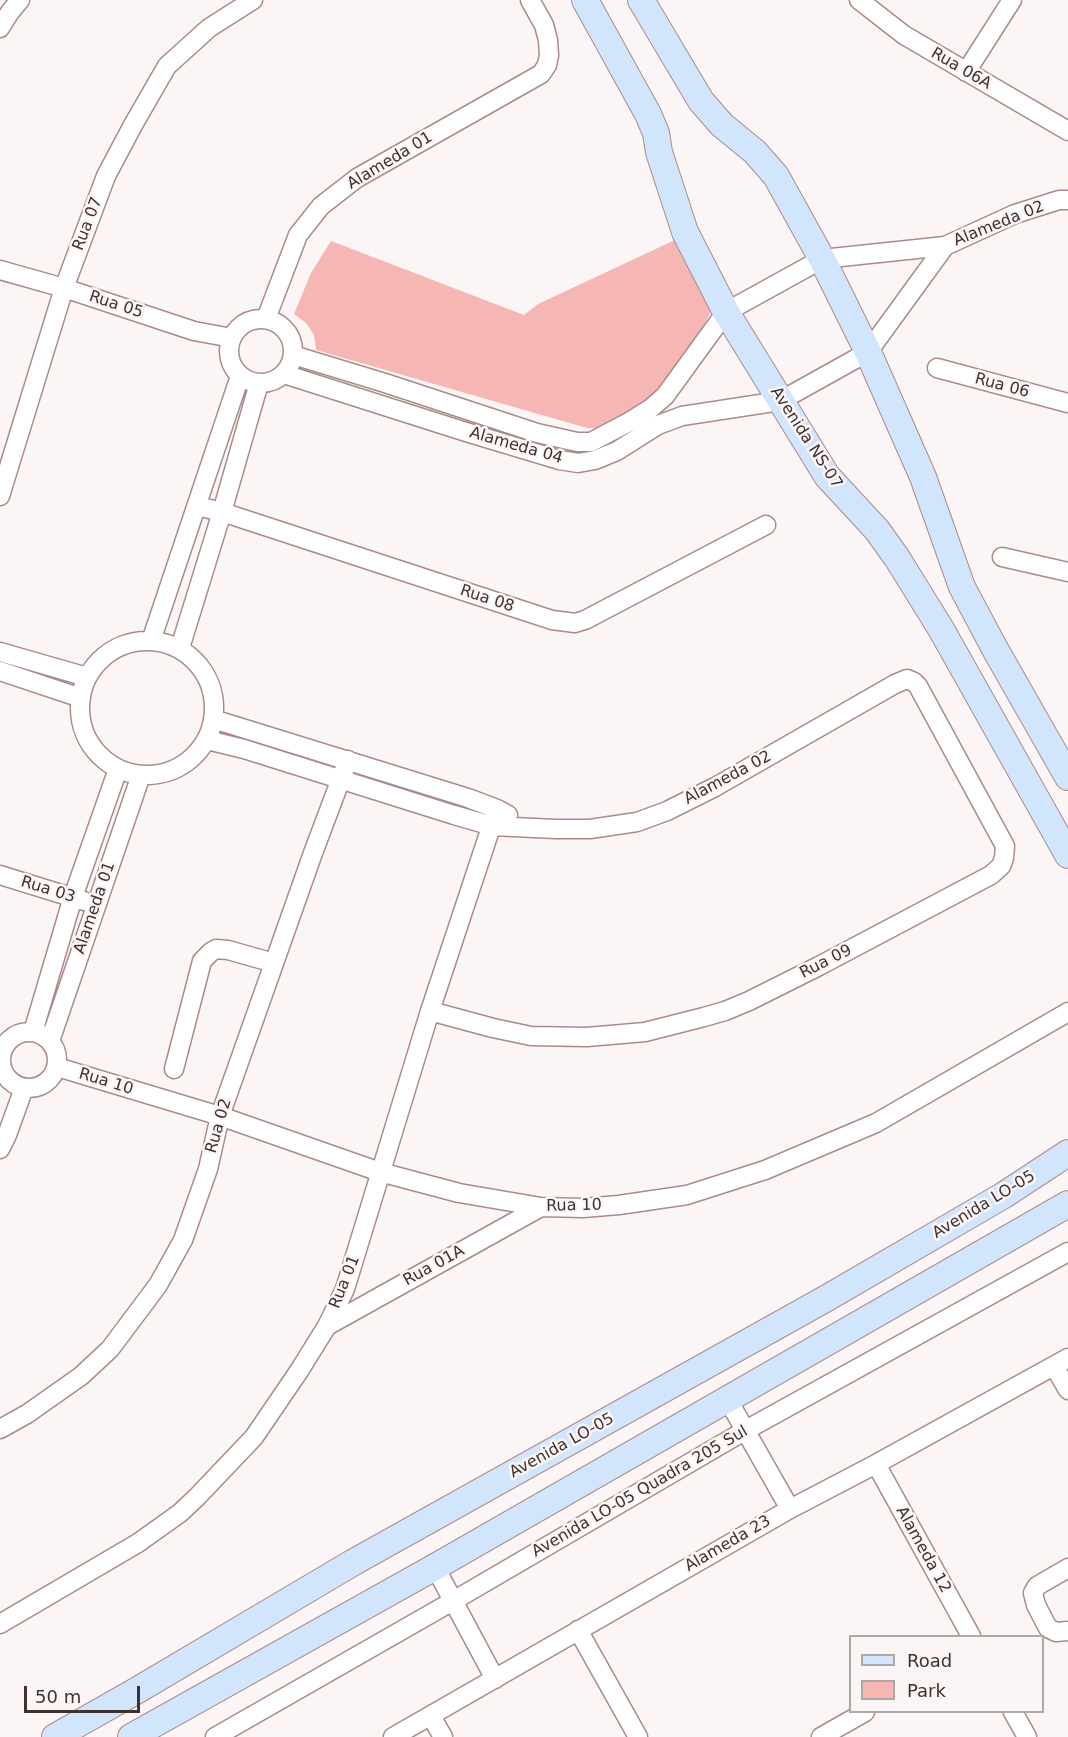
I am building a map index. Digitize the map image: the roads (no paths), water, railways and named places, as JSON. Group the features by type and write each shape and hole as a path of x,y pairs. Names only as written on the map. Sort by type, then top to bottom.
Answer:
{"main road":[{"name":"Avenida NS-07","path":"585,0 648,114 656,133 662,160 685,232 726,312 827,476 877,530 897,558 941,629 1068,855"},
{"path":"641,0 701,102 722,125 755,152 776,176 822,259 868,352 923,477 962,587 1068,777"},
{"name":"Avenida LO-05","path":"55,1737 354,1562 827,1299 1004,1195 1068,1153"},
{"path":"131,1737 435,1567 1068,1204"}],"street":[{"path":"0,28 20,0"},
{"name":"Rua 07","path":"0,496 64,288 106,176 167,66 209,28 253,0"},
{"name":"Alameda 01","path":"266,320 298,235 321,206 357,178 541,74 547,65 548,40 544,25 530,0"},
{"name":"Rua 06A","path":"859,0 904,35 1068,131"},
{"path":"966,72 1012,0"},
{"name":"Alameda 02","path":"822,259 945,246 1015,214 1059,200 1068,200"},
{"path":"780,401 868,352 945,246"},
{"path":"726,312 822,259"},
{"name":"Rua 05","path":"0,270 64,288 194,331 232,338"},
{"name":"Alameda 04","path":"293,355 537,433 577,442 591,442 650,409 665,396 726,312"},
{"path":"266,320 275,322 284,328 292,345 293,355 284,374 268,382 259,383 240,376 230,358 229,348 237,330 246,323 266,320"},
{"name":"Rua 06","path":"937,368 1068,403"},
{"name":"Alameda 04","path":"284,374 518,448 578,463 595,460 617,451 658,425 682,416 780,401"},
{"path":"151,641 240,376"},
{"path":"180,648 259,383"},
{"path":"378,404 386,383"},
{"path":"402,412 408,391"},
{"name":"Rua 08","path":"197,506 222,512 552,620 575,623 585,620 766,525"},
{"path":"1002,557 1068,573"},
{"path":"151,641 180,648 204,672 213,691 213,719 207,740 182,765 162,774 141,775 118,769 100,757 87,740 81,719 81,698 87,677 99,662 114,650 132,643 151,641"},
{"path":"0,652 87,677"},
{"path":"0,671 81,698"},
{"name":"Alameda 02","path":"207,740 244,749 341,780 531,827 590,829 637,822 667,811 725,781 904,679 911,680"},
{"name":"Rua 09","path":"430,1011 531,1036 586,1037 645,1032 725,1011 749,1001 991,875 1001,866 1005,846 918,686 911,680"},
{"name":"Alameda 02","path":"213,719 468,798 495,817"},
{"name":"Rua 02","path":"0,1430 81,1376 110,1349 158,1284 183,1240 208,1168 220,1116 348,760"},
{"name":"Alameda 01","path":"33,1032 73,897 118,769"},
{"name":"Alameda 01","path":"50,1041 141,775"},
{"name":"Rua 01","path":"0,1624 138,1543 180,1514 254,1437 327,1326 345,1289 430,1011 495,817"},
{"name":"Rua 03","path":"0,875 96,906"},
{"path":"174,1069 202,961 216,949 228,950 274,963"},
{"name":"Rua 10","path":"57,1067 220,1116 380,1172 459,1193 541,1207 583,1208 687,1195 765,1170 876,1123 1068,1012"},
{"path":"24,1032 42,1035 50,1041 58,1058 57,1067 48,1082 32,1088 24,1088 9,1080 0,1063 3,1043 24,1032"},
{"path":"0,1149 24,1088"},
{"name":"Rua 01A","path":"327,1326 541,1207"},
{"name":"Avenida LO-05 Quadra 205 Sul","path":"215,1737 746,1430 1068,1252"},
{"path":"1061,1362 1068,1390"},
{"name":"Alameda 23","path":"393,1737 790,1509 1061,1362"},
{"path":"728,1400 790,1509"},
{"name":"Alameda 12","path":"876,1464 970,1635"},
{"path":"435,1567 495,1679"},
{"path":"1068,1568 1037,1586 1033,1593 1036,1605 1048,1629 1056,1632 1068,1631"},
{"path":"578,1630 638,1737"},
{"path":"821,1737 863,1713"},
{"path":"1014,1713 1027,1737"},
{"path":"431,1716 443,1737"}]}
